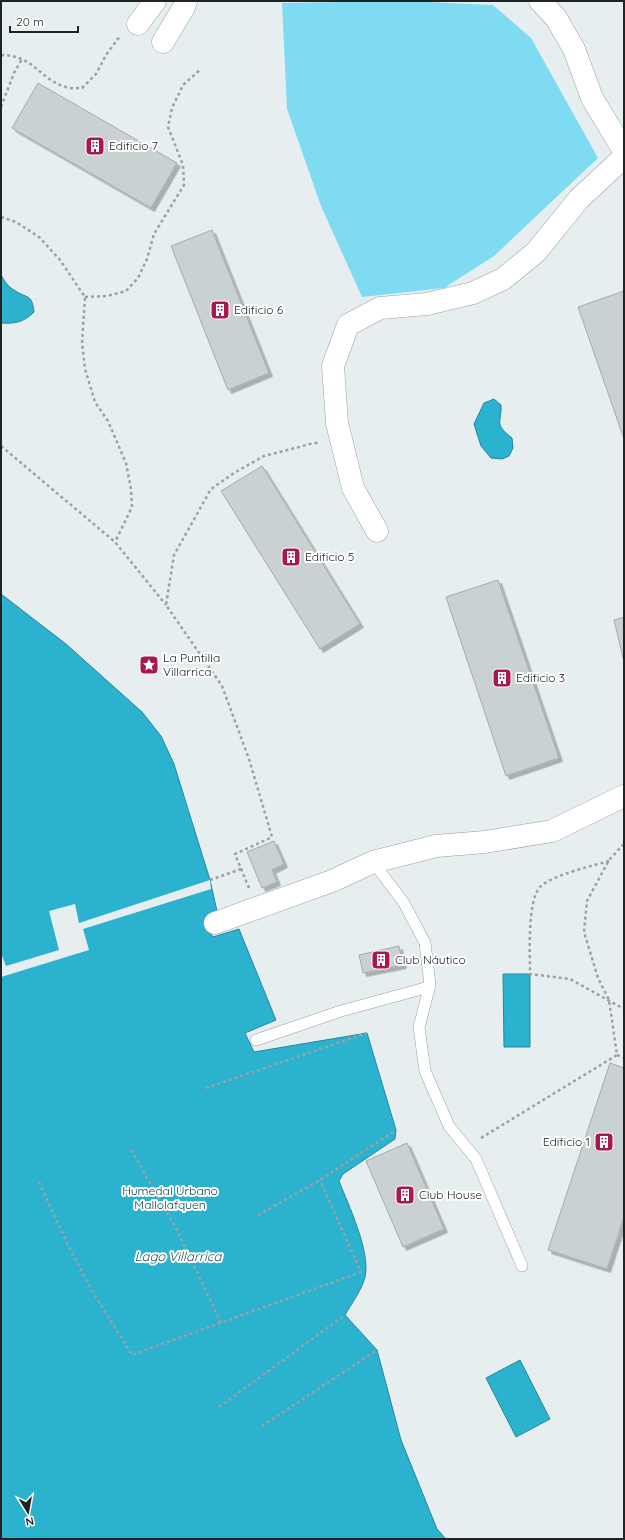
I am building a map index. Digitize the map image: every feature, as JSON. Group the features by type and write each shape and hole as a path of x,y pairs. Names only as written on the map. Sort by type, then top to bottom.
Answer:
{"street":[{"path":"130,29 155,1"},
{"path":"163,42 186,1"},
{"path":"540,1 556,18 574,49 592,98 613,136 624,151"},
{"path":"377,531 353,488 337,423 333,366 348,325 380,308 427,304 473,293 503,279 536,252 579,199 624,157"},
{"path":"215,923 332,880 373,862 436,846 485,842 552,831 624,796"}],"lane":[{"path":"373,862 404,903 425,944 429,987 418,1027 425,1071 449,1126 476,1159 522,1266"},
{"path":"256,1040 341,1011 429,987"}],"path":[{"path":"1,55 13,55 31,63 53,81 66,88 82,88 96,74 106,55 130,29"},
{"path":"1,107 14,73 22,59"},
{"path":"86,297 107,296 126,291 138,278 147,259 154,234 184,185 183,164 168,127 172,108 183,85 201,69"},
{"path":"1,217 16,222 39,237 60,260 86,297 82,343 85,369 95,402 108,421 126,463 131,489 132,507 115,542"},
{"path":"166,605 174,555 211,489 234,473 264,456 314,443 342,444"},
{"path":"1,446 115,542 166,605 222,686 255,780 272,837 235,854 258,908"},
{"path":"617,1055 609,1000 598,978 584,932 587,901 609,860 624,844"},
{"path":"609,860 561,876 540,887 533,904 530,974 570,979 624,1009"},
{"path":"210,880 241,869"},
{"path":"206,1088 367,1032"},
{"path":"466,1147 617,1055"},
{"path":"617,1055 624,1058"},
{"path":"258,1215 320,1180 396,1130"},
{"path":"131,1150 176,1228 221,1323"},
{"path":"39,1182 67,1243 88,1282 132,1356 361,1272 320,1180"},
{"path":"219,1407 345,1315"},
{"path":"262,1426 378,1350"}],"shaded area":[{"path":"406,1 493,5 531,38 598,158 494,256 444,288 362,297 321,206 287,109 282,3"}],"water":[{"path":"1,275 10,287 28,297 32,302 34,312 23,320 15,323 1,323"},
{"path":"494,399 501,405 500,426 512,438 513,448 509,456 502,459 491,458 481,446 474,424 484,403"},
{"name":"Lago Villarrica","path":"1,594 66,644 142,712 161,736 174,764 210,880 217,911 205,916 206,926 213,937 239,929 276,1020 245,1033 254,1052 367,1033 396,1130 395,1139 343,1174 339,1181 358,1228 365,1255 366,1267 365,1277 361,1287 345,1315 377,1350 401,1440 437,1529 446,1539 1,1539"},
{"path":"503,974 530,974 530,1047 504,1047"},
{"path":"520,1360 550,1419 516,1437 486,1378"}],"pier":[{"path":"210,880 211,889 83,929 89,950 1,977 1,953 6,966 59,950 49,911 75,904 79,923"}],"building":[{"name":"Edificio 7","path":"38,83 177,163 151,208 12,128"},
{"name":"Edificio 6","path":"212,230 269,373 228,390 171,246"},
{"path":"624,291 624,439 578,307"},
{"name":"Edificio 5","path":"262,466 360,624 320,649 221,491"},
{"name":"Edificio 3","path":"498,580 559,758 506,776 446,597"},
{"path":"624,617 624,662 614,620"},
{"path":"274,841 284,864 272,870 277,882 262,888 247,852"},
{"name":"Club Náutico","path":"399,946 403,965 363,973 359,955"},
{"name":"Edificio 1","path":"610,1063 624,1068 624,1217 607,1269 548,1250"},
{"name":"Club House","path":"407,1143 444,1229 403,1247 366,1161"}],"place":[{"name":"Edificio 7","path":"95,146"},
{"name":"Edificio 6","path":"220,310"},
{"name":"Edificio 5","path":"291,557"},
{"name":"La Puntilla Villarrica","path":"149,665"},
{"name":"Edificio 3","path":"502,678"},
{"name":"Club Náutico","path":"381,960"},
{"name":"Edificio 1","path":"604,1142"},
{"name":"Club House","path":"405,1195"}],"park label":[{"name":"Humedal Urbano Mallolafquen","path":"170,1198"}]}
